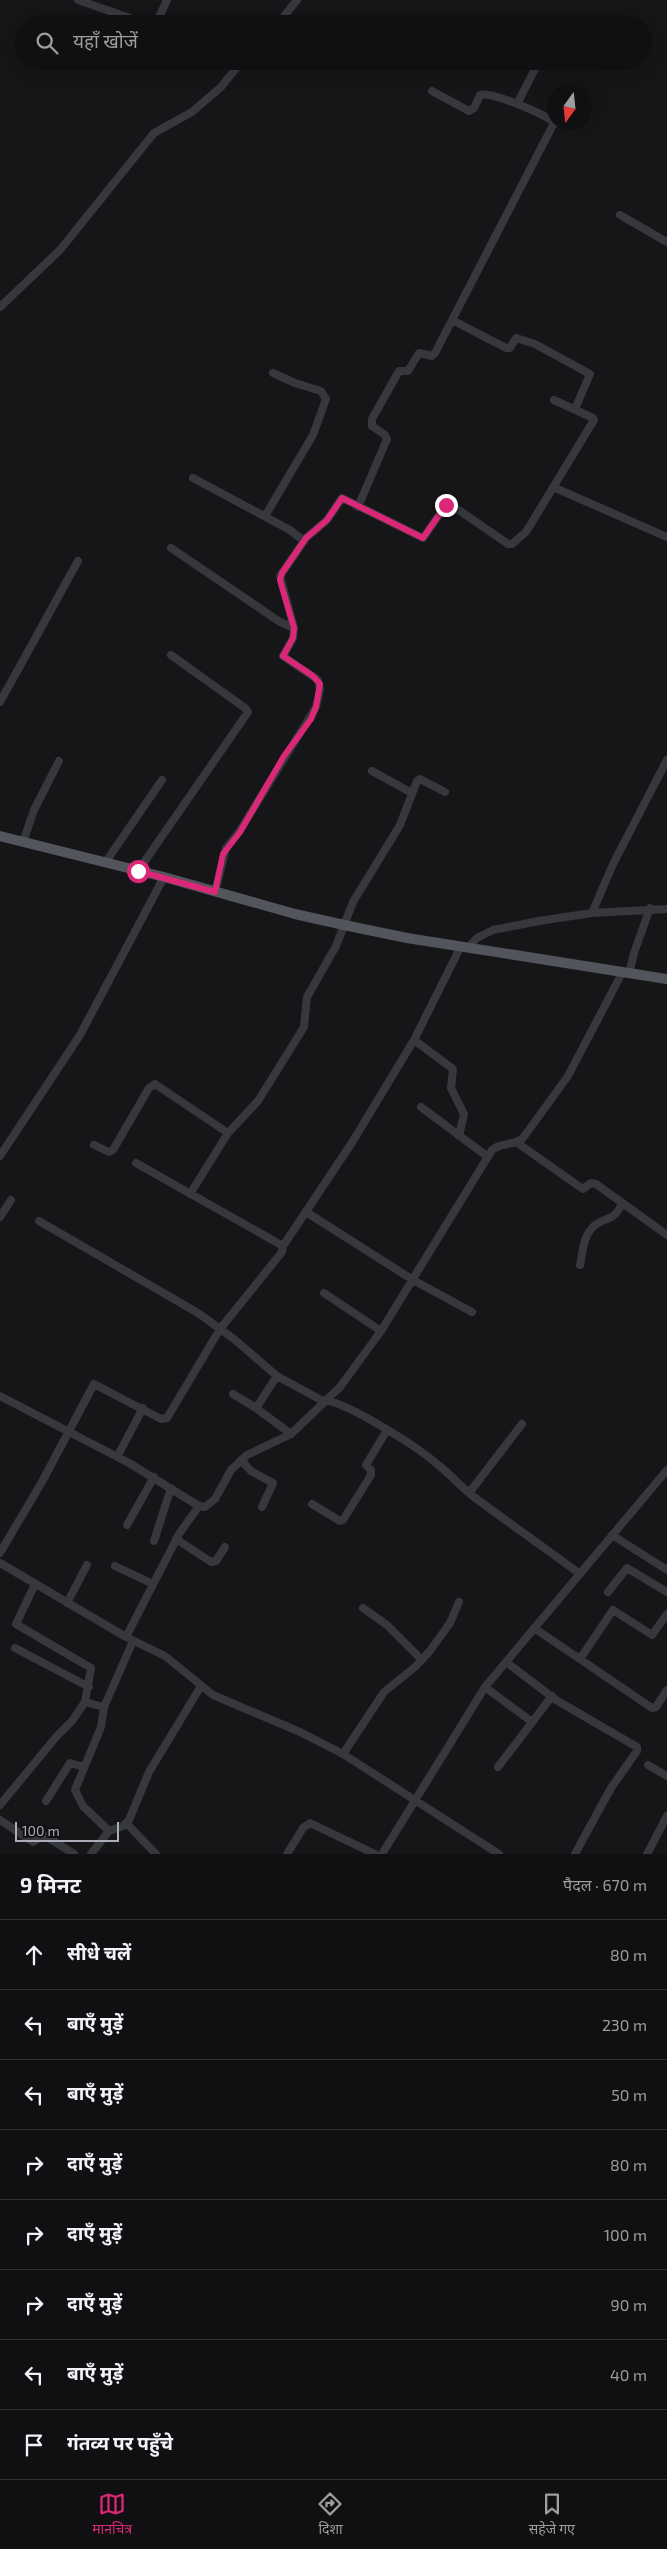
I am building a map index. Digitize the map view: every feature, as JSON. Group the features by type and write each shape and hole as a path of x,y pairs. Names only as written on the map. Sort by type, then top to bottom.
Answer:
{"main road":[{"path":"0,836 164,877 295,914 344,925 667,979"}],"street":[{"path":"78,0 121,15"},
{"path":"160,15 167,0"},
{"path":"285,15 297,0"},
{"path":"0,307 60,250 154,133 192,112 221,87 235,70"},
{"path":"517,104 534,70"},
{"path":"358,506 387,439 384,434 372,426 372,420 399,371 408,371 419,353 433,355 554,125 552,120 517,104 485,93 480,95 474,108 469,111 432,91"},
{"path":"620,215 667,242"},
{"path":"452,320 506,348 510,348 516,338 536,344 590,374 575,409"},
{"path":"265,516 313,435 326,399 321,391 295,383 273,373"},
{"path":"215,892 226,848 240,832 316,707 320,690 318,680 283,656 293,638 294,628 291,609 281,584 280,576 304,541 327,520 340,498 345,498 423,538 446,505 450,504 510,545 524,536 594,420 554,400"},
{"path":"193,478 265,516 304,541"},
{"path":"553,487 667,537"},
{"path":"171,548 280,622 294,628"},
{"path":"0,702 78,561"},
{"path":"138,871 248,712 171,655"},
{"path":"592,913 613,864 667,760"},
{"path":"23,842 34,810 59,761"},
{"path":"372,771 412,793"},
{"path":"190,1194 228,1133 258,1101 304,1027 306,997 336,946 353,902 400,825 418,779 445,792"},
{"path":"105,863 162,780"},
{"path":"1,1153 80,1035 164,877"},
{"path":"0,1396 117,1456 154,1477 198,1506 205,1507 215,1499 232,1470 241,1460 247,1455 291,1434 329,1400 381,1331 488,1157 500,1145 516,1142 522,1138 568,1076 626,973 650,908"},
{"path":"0,1553 43,1480 67,1431 95,1383 161,1419 167,1418 220,1328 282,1252 283,1246 354,1141 414,1040 464,946 493,930 592,913 650,908 667,909"},
{"path":"414,1040 453,1069 451,1088 464,1114 459,1136"},
{"path":"94,1145 109,1152 113,1150 150,1088 155,1084 228,1133"},
{"path":"421,1107 488,1157"},
{"path":"516,1142 581,1188 586,1189 591,1183 596,1184 667,1235"},
{"path":"136,1163 283,1246"},
{"path":"0,1217 11,1200"},
{"path":"580,1265 585,1238 595,1226 613,1217 622,1204"},
{"path":"306,1212 413,1280 472,1312"},
{"path":"39,1221 159,1290 220,1328 277,1376 321,1400 329,1400 387,1430 426,1455 469,1493 580,1574"},
{"path":"324,1293 381,1331"},
{"path":"256,1408 277,1376"},
{"path":"233,1394 256,1408 291,1434"},
{"path":"117,1456 142,1408"},
{"path":"469,1493 522,1424"},
{"path":"312,1504 340,1521 343,1520 371,1475 372,1470 366,1465 387,1430"},
{"path":"241,1460 251,1471 273,1483 262,1507"},
{"path":"382,1854 485,1686 667,1470"},
{"path":"127,1526 154,1477"},
{"path":"154,1540 171,1488"},
{"path":"110,1831 78,1801 76,1786 101,1727 104,1707 129,1639 153,1584 176,1539 198,1506"},
{"path":"612,1535 667,1570"},
{"path":"176,1539 212,1562 216,1561 225,1547"},
{"path":"0,1563 129,1639 165,1656 213,1695 300,1732 342,1754 499,1854"},
{"path":"67,1602 87,1565"},
{"path":"114,1566 153,1584"},
{"path":"608,1592 627,1568 667,1592"},
{"path":"0,1805 56,1737 72,1721 85,1702 92,1672 88,1665 16,1624 35,1584"},
{"path":"342,1754 384,1692 422,1660 450,1623 459,1602"},
{"path":"363,1608 387,1624 422,1660"},
{"path":"580,1659 613,1610 652,1635 667,1614"},
{"path":"534,1628 652,1708 656,1707 667,1690"},
{"path":"16,1648 89,1687"},
{"path":"506,1662 552,1696 638,1748 611,1788 575,1854"},
{"path":"91,1854 110,1831 127,1824 149,1772 201,1686"},
{"path":"485,1686 532,1722"},
{"path":"498,1767 552,1696"},
{"path":"85,1702 104,1707"},
{"path":"46,1801 70,1763 84,1767"},
{"path":"648,1765 667,1776"},
{"path":"648,1854 667,1816"},
{"path":"0,1820 33,1842 44,1835 74,1854"},
{"path":"287,1854 303,1828 310,1823 375,1854"},
{"path":"127,1824 156,1854"}],"route":[{"path":"138,871 215,892 226,848 240,832 251,810 284,756 311,719 316,707 320,684 313,676 283,656 295,634 291,609 280,580 280,576 302,547 306,538 327,520 340,498 345,498 369,513 400,526 421,538 425,538 446,505"}]}
